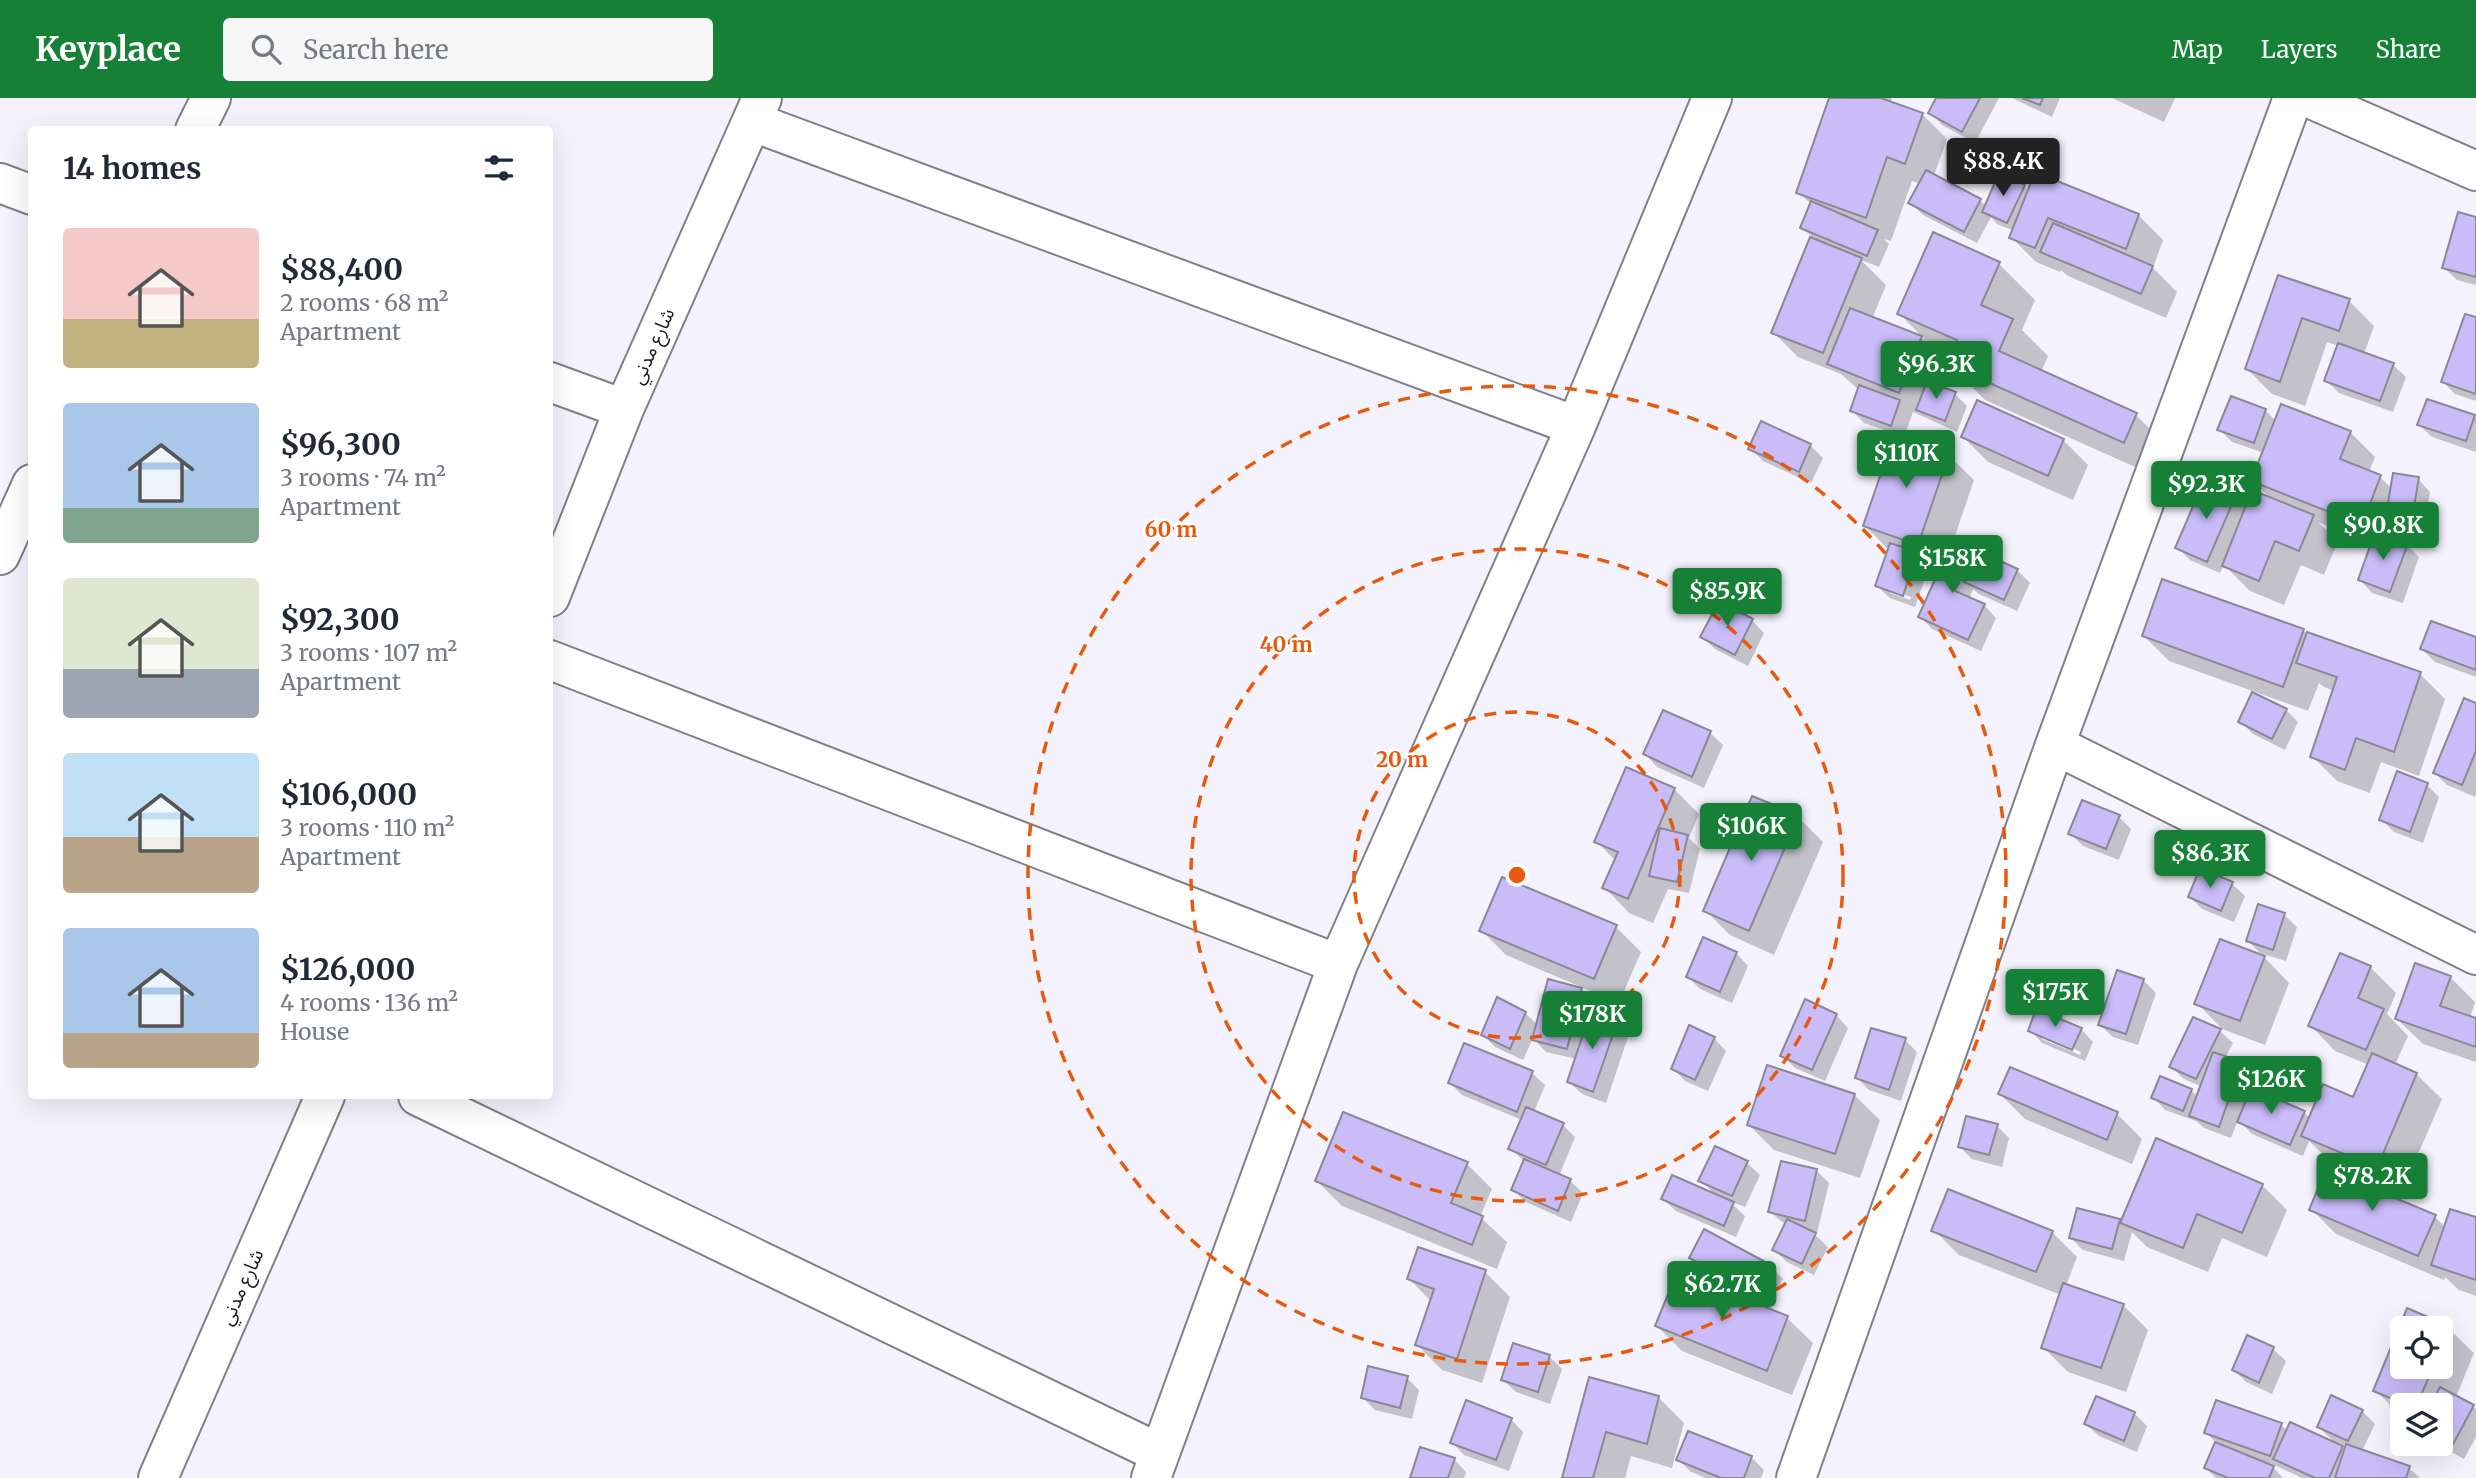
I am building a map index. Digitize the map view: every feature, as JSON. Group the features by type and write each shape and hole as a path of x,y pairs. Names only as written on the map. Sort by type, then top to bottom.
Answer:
{"street":[{"path":"197,126 211,98"},
{"path":"424,1099 1155,1465 1338,964 1576,426 1712,98"},
{"path":"1796,1478 2055,745 2293,98"},
{"path":"2309,98 2476,171"},
{"path":"758,110 1576,426"},
{"name":"شارع مدني","path":"553,589 624,408 758,110"},
{"path":"0,183 28,194"},
{"path":"553,383 624,408"},
{"path":"0,555 28,493"},
{"path":"553,661 1338,964"},
{"path":"2055,745 2476,955"},
{"name":"شارع مدني","path":"158,1478 324,1099"}],"building":[{"path":"1829,98 1881,98 1923,113 1905,164 1887,157 1866,218 1796,193"},
{"path":"1936,98 1980,98 1962,132 1928,113"},
{"path":"2022,98 2043,98 2040,105"},
{"path":"1926,170 1981,199 1964,232 1908,203"},
{"path":"2035,172 2139,214 2126,249 2048,218 2035,248 2009,238"},
{"path":"1999,173 2025,185 2007,223 1982,212"},
{"path":"1811,201 1878,230 1867,256 1800,228"},
{"path":"2458,212 2476,217 2476,277 2442,268"},
{"path":"2053,223 2153,266 2141,294 2040,252"},
{"path":"1933,232 2000,262 1981,305 2013,319 1999,351 2137,413 2124,443 1947,364 1957,340 1897,314"},
{"path":"1810,237 1862,258 1823,353 1771,333"},
{"path":"2278,275 2350,299 2339,331 2302,318 2280,382 2245,369"},
{"path":"1850,308 1922,336 1899,393 1827,364"},
{"path":"2465,314 2476,317 2476,394 2441,382"},
{"path":"2338,343 2394,363 2380,401 2324,381"},
{"path":"1927,381 1956,392 1945,421 1916,410"},
{"path":"1859,385 1900,400 1891,426 1850,411"},
{"path":"2231,396 2266,409 2254,443 2217,430"},
{"path":"2427,399 2475,415 2466,441 2417,425"},
{"path":"1977,400 2064,439 2048,476 1961,437"},
{"path":"2281,404 2351,431 2340,459 2381,475 2362,525 2251,481"},
{"path":"1761,421 1811,444 1799,472 1748,449"},
{"path":"1894,435 1949,454 1918,545 1863,526"},
{"path":"2393,473 2419,477 2411,525 2385,521"},
{"path":"2204,481 2236,495 2207,562 2175,548"},
{"path":"2252,490 2314,515 2299,551 2275,541 2259,581 2222,566"},
{"path":"2375,532 2408,543 2390,592 2358,580"},
{"path":"1954,537 1975,547 1955,591 1985,604 1968,640 1918,617"},
{"path":"1890,543 1917,552 1903,596 1875,586"},
{"path":"1978,551 2018,569 2004,600 1964,582"},
{"path":"2162,579 2304,629 2283,687 2142,636"},
{"path":"1719,601 1753,619 1735,655 1700,637"},
{"path":"2431,621 2476,637 2476,670 2420,649"},
{"path":"2307,632 2421,672 2394,752 2356,738 2345,770 2310,757 2337,677 2296,663"},
{"path":"2252,692 2287,709 2272,739 2238,722"},
{"path":"2464,698 2476,703 2476,751 2462,785 2433,773"},
{"path":"1663,710 1711,731 1692,777 1643,754"},
{"path":"1626,767 1675,788 1628,899 1602,888 1618,852 1594,842"},
{"path":"2397,771 2428,783 2410,832 2379,820"},
{"path":"1752,796 1799,815 1749,931 1703,911"},
{"path":"2082,800 2120,815 2106,849 2068,834"},
{"path":"1660,828 1688,835 1677,882 1649,876"},
{"path":"2200,868 2233,882 2221,911 2188,897"},
{"path":"1502,877 1617,925 1594,979 1479,931"},
{"path":"2258,904 2285,913 2273,950 2246,941"},
{"path":"1703,937 1737,952 1720,992 1686,977"},
{"path":"2220,939 2265,956 2240,1021 2194,1004"},
{"path":"2340,953 2371,966 2358,998 2384,1009 2366,1050 2308,1026"},
{"path":"2415,963 2451,976 2440,1006 2476,1018 2476,1047 2395,1019"},
{"path":"2117,970 2144,979 2126,1034 2098,1025"},
{"path":"1548,979 1582,988 1567,1049 1532,1040"},
{"path":"1497,997 1526,1012 1510,1049 1481,1035"},
{"path":"1805,999 1837,1014 1812,1070 1780,1056"},
{"path":"2036,1009 2082,1028 2072,1050 2028,1031"},
{"path":"1591,1011 1618,1020 1593,1092 1567,1082"},
{"path":"2193,1017 2221,1029 2196,1079 2169,1067"},
{"path":"1689,1025 1715,1037 1695,1080 1671,1069"},
{"path":"1871,1028 1906,1038 1889,1090 1855,1078"},
{"path":"1464,1043 1533,1071 1517,1112 1448,1083"},
{"path":"2213,1052 2242,1062 2219,1127 2189,1116"},
{"path":"2372,1053 2417,1073 2377,1168 2301,1136 2323,1084 2353,1097"},
{"path":"1767,1065 1855,1094 1835,1154 1747,1125"},
{"path":"2010,1067 2118,1112 2107,1140 1998,1094"},
{"path":"2160,1076 2192,1089 2183,1111 2151,1098"},
{"path":"2251,1088 2305,1111 2290,1145 2237,1122"},
{"path":"1526,1107 1564,1123 1546,1165 1508,1149"},
{"path":"1343,1112 1468,1162 1451,1203 1483,1216 1472,1245 1315,1181"},
{"path":"1966,1116 1998,1124 1989,1155 1958,1147"},
{"path":"2156,1138 2263,1184 2242,1233 2197,1214 2183,1248 2120,1223"},
{"path":"1715,1146 1748,1161 1732,1196 1698,1181"},
{"path":"1524,1159 1571,1179 1558,1211 1511,1190"},
{"path":"1781,1161 1817,1169 1805,1221 1768,1212"},
{"path":"2326,1169 2436,1215 2418,1256 2309,1210"},
{"path":"1672,1175 1734,1202 1724,1226 1661,1199"},
{"path":"1948,1189 2053,1231 2036,1272 1931,1231"},
{"path":"2077,1208 2120,1219 2112,1249 2069,1238"},
{"path":"2450,1209 2476,1217 2476,1280 2431,1265"},
{"path":"1787,1219 1816,1233 1802,1264 1772,1250"},
{"path":"1704,1229 1771,1265 1757,1292 1689,1258"},
{"path":"1418,1247 1486,1270 1457,1359 1415,1345 1434,1289 1407,1279"},
{"path":"1677,1272 1788,1316 1767,1371 1655,1326"},
{"path":"2063,1283 2124,1304 2101,1368 2041,1348"},
{"path":"2407,1308 2426,1316 2404,1316"},
{"path":"2247,1335 2274,1347 2259,1383 2232,1370"},
{"path":"1513,1343 1550,1355 1538,1392 1501,1380"},
{"path":"2390,1350 2390,1379 2428,1379 2422,1393 2390,1393 2390,1398 2373,1391"},
{"path":"1368,1366 1408,1376 1400,1408 1361,1398"},
{"path":"1589,1377 1659,1396 1647,1444 1606,1432 1593,1478 1562,1478"},
{"path":"2440,1387 2451,1393 2437,1393"},
{"path":"2453,1394 2474,1405 2453,1444"},
{"path":"2331,1395 2363,1410 2348,1441 2317,1427"},
{"path":"2096,1396 2135,1412 2124,1441 2084,1424"},
{"path":"1466,1400 1512,1418 1496,1460 1450,1443"},
{"path":"2216,1400 2282,1423 2270,1456 2204,1433"},
{"path":"2290,1422 2343,1446 2329,1478 2315,1478 2273,1459"},
{"path":"1688,1431 1752,1456 1744,1478 1721,1478 1676,1460"},
{"path":"2215,1442 2274,1466 2269,1478 2228,1478 2204,1468"},
{"path":"2346,1444 2410,1466 2406,1478 2335,1478"},
{"path":"1420,1447 1455,1458 1448,1478 1410,1478"}]}
